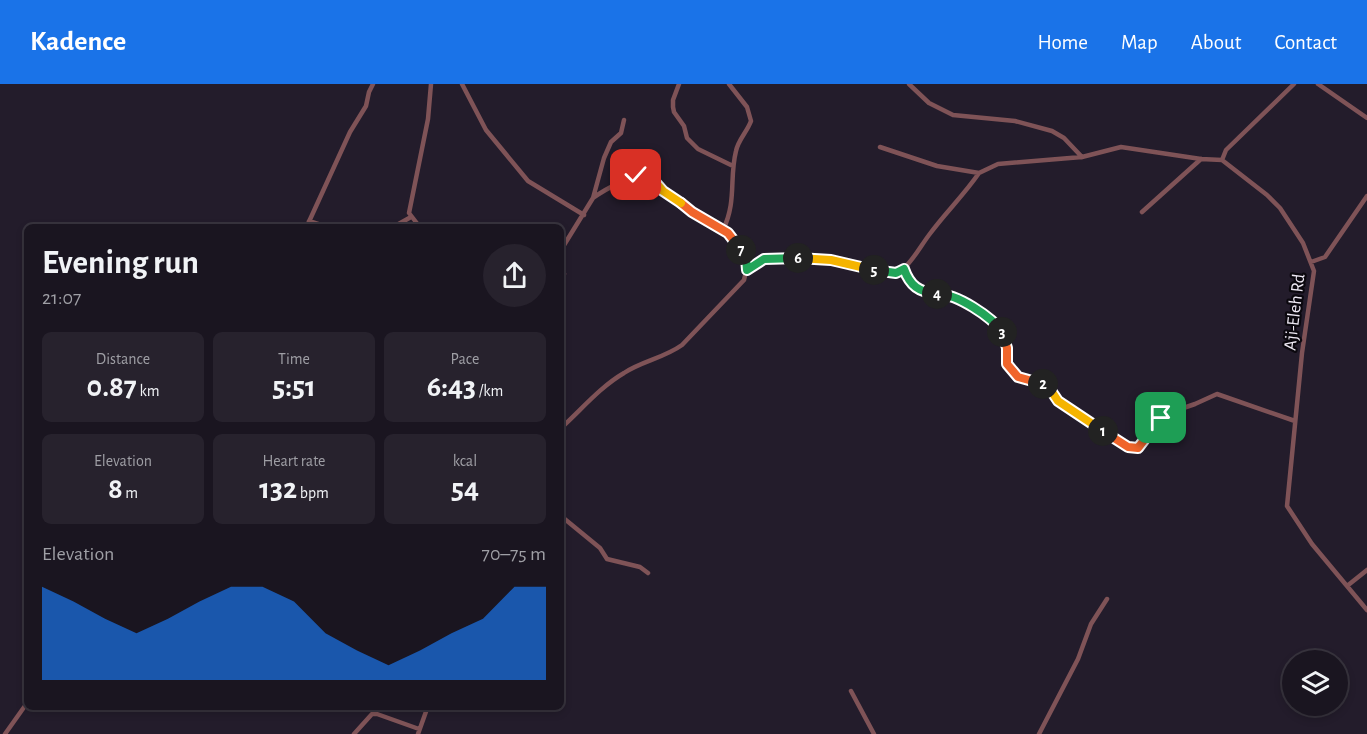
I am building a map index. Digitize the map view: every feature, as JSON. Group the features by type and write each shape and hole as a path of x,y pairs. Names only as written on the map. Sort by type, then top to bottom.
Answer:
{"street":[{"path":"308,224 350,132 366,106 369,92 374,84"},
{"path":"417,224 409,213 428,119 431,84"},
{"path":"462,84 486,129 528,182 584,215"},
{"path":"679,84 673,107 684,126 687,138 698,149 733,166"},
{"path":"723,230 732,204 736,149 747,131 751,115 729,84"},
{"path":"909,84 929,103 953,115 1015,121 1052,131 1064,138 1082,157"},
{"path":"747,270 764,259 772,258 831,260 886,273 896,273 912,261 929,235 979,173 998,164 1082,157 1121,147 1222,160 1226,150 1294,84"},
{"path":"1318,84 1367,118"},
{"path":"564,245 593,198 604,158 611,142 621,133 624,120"},
{"path":"880,147 937,166 979,173"},
{"path":"1142,212 1201,159"},
{"name":"Aji-Eleh Rd","path":"1222,160 1252,182 1280,208 1303,243 1314,271 1287,506 1312,544 1367,610"},
{"path":"564,425 621,374 674,351 682,345 744,280 747,270 744,253 733,238 670,197 649,175 636,175 602,191 593,198"},
{"path":"1311,262 1325,257 1367,196"},
{"path":"399,224 411,218"},
{"path":"904,269 908,280 917,289 950,295 993,321 1004,335 1007,364 1018,377 1045,385 1058,401 1128,447 1138,448 1161,418 1169,413 1217,394 1295,421"},
{"path":"564,518 600,548 607,559 640,567 648,573"},
{"path":"1347,586 1367,570"},
{"path":"1039,734 1078,659 1091,624 1107,599"},
{"path":"850,691 874,734"},
{"path":"5,734 24,707"},
{"path":"354,734 372,714 419,732 427,710"}],"route":[{"path":"636,175 649,175 670,197 728,233 744,253 747,270 755,263 772,258 831,260 886,273 901,272 904,269 908,280 917,289 950,295 993,321 1004,335 1007,364 1018,377 1045,385 1058,401 1128,447 1138,448 1161,418"}]}
